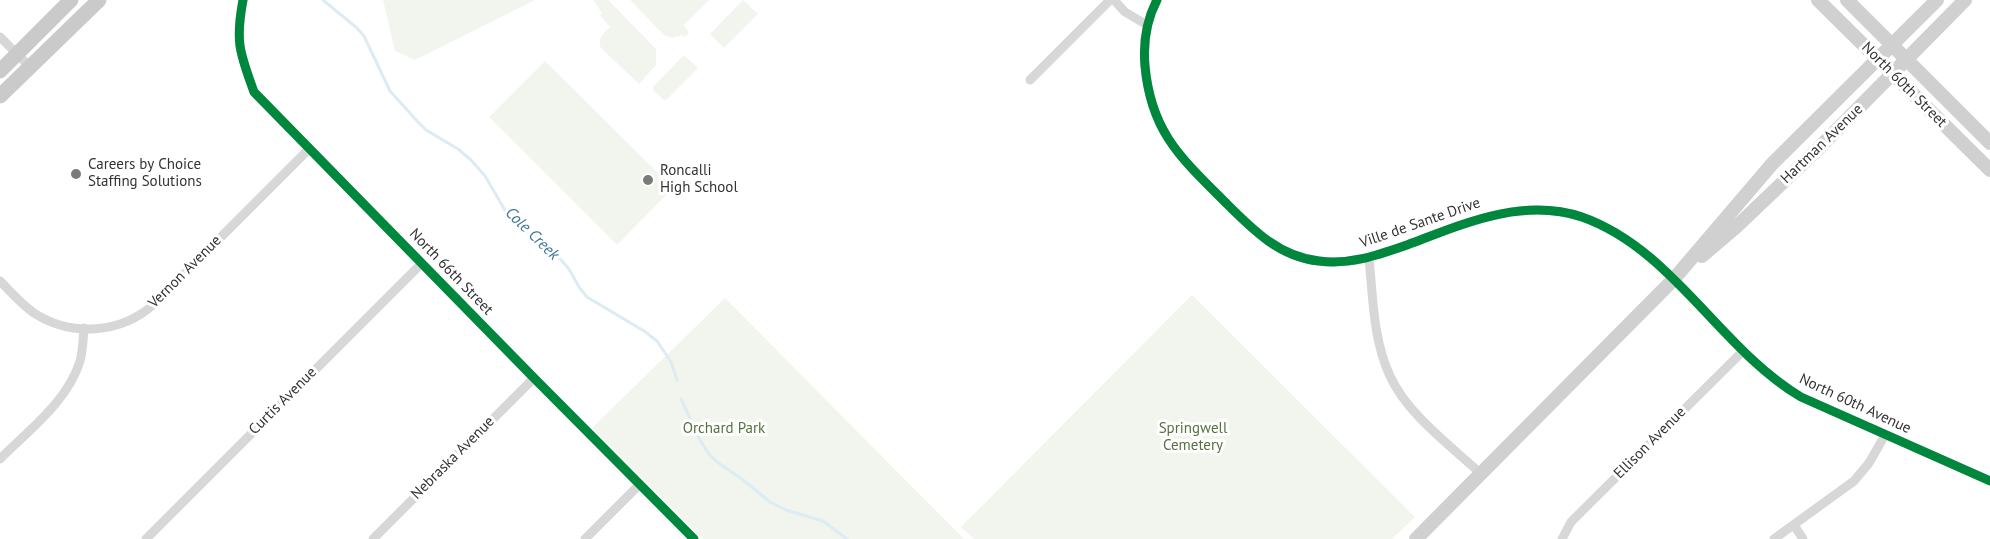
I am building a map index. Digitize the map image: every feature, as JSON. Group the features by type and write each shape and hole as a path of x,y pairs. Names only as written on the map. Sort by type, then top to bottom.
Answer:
{"main road":[{"path":"0,71 71,0"},
{"path":"0,96 99,0"},
{"name":"North 60th Street","path":"1818,0 1990,170"},
{"name":"North 60th Street","path":"1847,0 1990,143"},
{"name":"Hartman Avenue","path":"1416,539 1673,280 1772,164 1937,0"},
{"name":"Hartman Avenue","path":"1673,280 1736,227 1817,150 1965,0"}],"street":[{"name":"North 66th Street","path":"243,0 238,27 239,47 254,92 694,539"},
{"path":"1030,80 1112,0 1125,12 1146,25"},
{"name":"Ville de Sante Drive","path":"1157,0 1146,25 1145,60 1150,100 1166,136 1186,163 1257,234 1282,250 1317,261 1336,262 1368,258 1490,215 1518,210 1545,210 1579,216 1613,231 1642,250 1673,280"},
{"path":"0,37 31,68"},
{"name":"Vernon Avenue","path":"0,281 25,306 45,319 68,327 96,329 119,325 147,310 309,149"},
{"path":"1368,258 1378,339 1390,377 1417,414 1481,474"},
{"name":"Curtis Avenue","path":"146,539 421,264"},
{"name":"North 60th Avenue","path":"1673,280 1774,380 1795,393 1990,481"},
{"path":"0,459 68,388 81,359 84,328"},
{"name":"Ellison Avenue","path":"1562,539 1572,522 1743,351"},
{"name":"Nebraska Avenue","path":"373,539 534,378"},
{"path":"1774,539 1854,481 1869,463 1886,435"},
{"path":"585,539 640,484"},
{"path":"1794,525 1803,539"}],"green space":[{"path":"383,0 535,0 415,60 395,51"},
{"path":"593,0 608,0 656,49 656,65 639,84 601,48 603,34 610,27 600,15 602,13"},
{"path":"630,0 709,0 684,25 689,33 684,37 682,35 672,38 664,35"},
{"path":"743,0 758,14 724,48 710,34"},
{"path":"684,55 698,68 665,101 653,90 653,87"},
{"path":"545,61 673,188 617,245 489,117"},
{"name":"Springwell Cemetery","path":"1192,295 1415,517 1392,539 974,539 961,527"},
{"name":"Orchard Park","path":"725,298 964,539 703,539 592,428"}],"waterway":[{"name":"Cole Creek","path":"323,0 364,36 390,91 418,122 426,130 458,149 471,160 485,176 509,217 550,247 569,269 587,297 657,341 671,362 677,380"},
{"name":"Cole Creek","path":"681,399 700,440 717,462 770,502 786,510 823,521 847,539"}],"cycle path":[{"path":"243,0 239,27 240,48 254,92 694,539"},
{"path":"1157,0 1148,24 1144,57 1148,89 1161,126 1182,157 1195,171 1245,222 1279,248 1305,258 1342,262 1386,252 1493,216 1537,210 1582,217 1614,232 1643,252 1670,275 1745,353 1772,377 1801,397 1990,481"}],"place":[{"name":"Careers by Choice Staffing Solutions","path":"76,174"},
{"name":"Roncalli High School","path":"648,180"}]}
